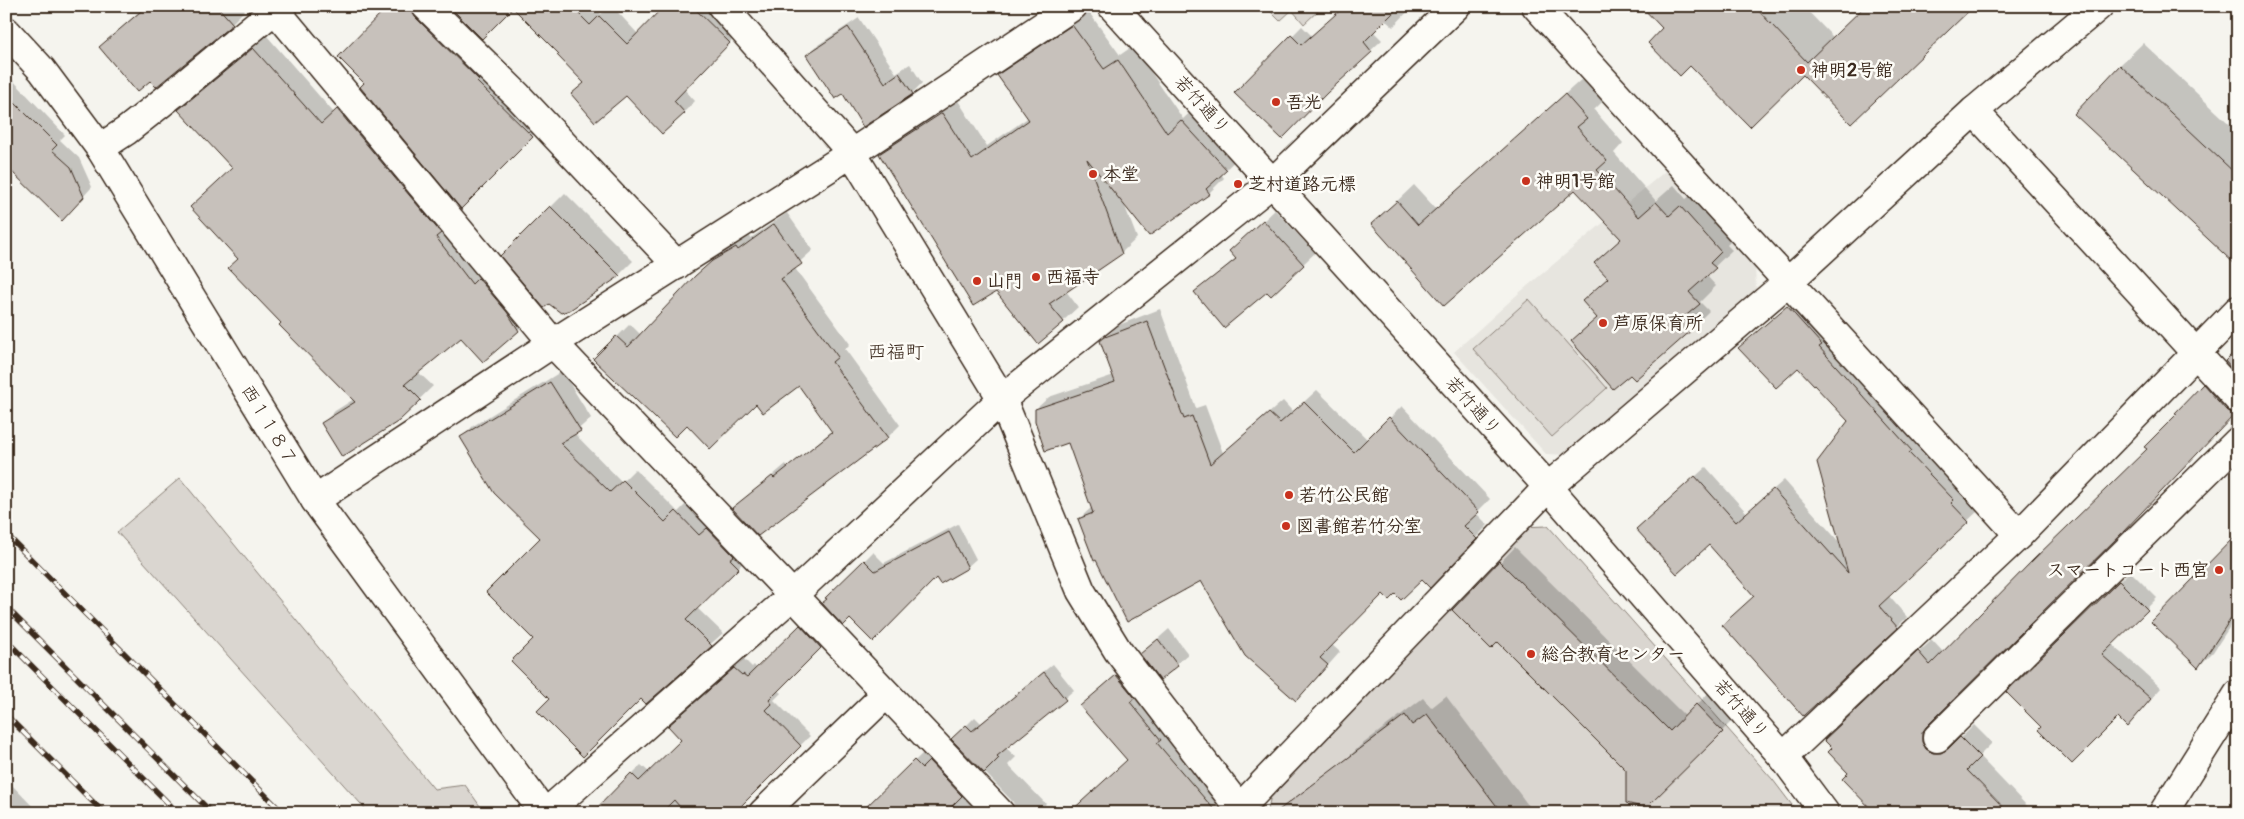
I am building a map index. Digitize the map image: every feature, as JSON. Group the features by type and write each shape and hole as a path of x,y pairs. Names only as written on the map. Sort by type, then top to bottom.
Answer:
{"street":[{"path":"426,6 518,96 677,265"},
{"path":"722,6 852,153 1002,399 1082,591 1118,651 1239,811 1548,487 1789,281 1974,111 2100,6"},
{"path":"315,500 553,343 852,153 1073,6"},
{"name":"若竹通り","path":"1112,6 1548,487 1783,757 1825,813"},
{"path":"545,813 792,596 1002,399 1272,183 1456,6"},
{"path":"1536,6 2019,535"},
{"path":"100,148 126,131 174,93 275,7 553,343 1000,813"},
{"name":"西１１８７","path":"6,31 42,70 100,148 315,500 545,813"},
{"path":"1974,111 2238,399"},
{"path":"1783,757 2019,535 2238,310"},
{"path":"1937,738 2238,441"},
{"path":"763,813 886,694"},
{"path":"2163,813 2238,694"}],"shaded area":[{"path":"1265,6 1323,6 1304,24 1292,10 1280,21"},
{"name":"芦原保育所","path":"1669,168 1755,263 1756,290 1569,455 1546,454 1454,352 1519,293"},
{"path":"1529,299 1607,388 1552,437 1473,349"},
{"path":"180,478 434,789 465,785 485,813 369,813 117,532"},
{"name":"総合教育センター","path":"1548,526 1773,780 1798,813 1269,813 1272,790 1520,527"}],"building":[{"path":"147,6 217,6 233,24 156,87 150,81 137,92 99,47"},
{"path":"388,6 411,6 415,17 533,137 461,209 360,87 364,83 338,57"},
{"path":"449,6 571,6 590,25 599,16 627,44 664,6 692,6 730,43 674,101 685,113 662,134 626,96 595,122 571,94 584,83 557,55 559,54 513,8 482,39"},
{"path":"1345,6 1400,6 1364,42 1372,52 1327,93 1282,139 1234,93 1291,35 1301,45"},
{"name":"神明2号館","path":"1641,6 1754,6 1807,62 1865,6 1974,6 1851,124 1803,75 1750,127 1690,66 1680,76 1648,43 1662,28"},
{"name":"西福寺","path":"1072,25 1104,69 1118,60 1167,133 1181,120 1227,170 1206,189 1210,194 1149,236 1087,159 1122,254 1049,304 1064,322 1038,344 996,292 973,306 879,154 942,113 972,160 1029,120 997,75"},
{"path":"848,27 885,83 899,73 913,94 863,127 843,94 835,99 806,55"},
{"path":"253,48 321,124 337,109 441,233 436,237 472,284 478,278 507,312 519,331 483,362 461,338 405,384 421,400 399,421 342,457 321,423 355,402 279,325 281,323 228,268 238,259 190,207 232,168 178,110"},
{"path":"2120,65 2238,176 2238,267 2074,114"},
{"path":"6,94 57,145 52,150 71,167 84,197 62,221 6,166"},
{"path":"1565,94 1587,119 1577,127 1607,161 1597,170 1639,217 1656,202 1669,216 1680,206 1721,252 1710,263 1716,268 1689,292 1700,304 1683,318 1693,329 1635,380 1630,375 1613,389 1571,341 1597,318 1582,301 1608,278 1594,263 1621,239 1575,190 1444,306 1371,224 1397,201 1418,225"},
{"path":"550,206 620,276 570,310 561,313 549,304 544,308 500,256"},
{"path":"1263,220 1304,265 1271,296 1267,292 1224,328 1194,292 1236,259 1229,251"},
{"path":"774,224 802,264 781,279 838,357 832,362 888,438 758,536 732,508 772,476 774,478 832,432 799,386 763,413 756,404 710,449 687,425 675,437 593,359 616,336 628,347 695,276 712,261 736,247 738,250"},
{"path":"1787,306 1822,345 1819,347 1912,451 1909,453 1954,500 1951,503 1969,522 1879,606 1898,628 1803,716 1722,625 1754,596 1709,545 1677,574 1636,529 1695,476 1736,522 1773,489 1848,573 1817,462 1848,421 1798,368 1776,388 1738,348"},
{"path":"1147,321 1184,419 1192,416 1210,464 1269,413 1280,423 1304,402 1354,452 1389,417 1479,512 1464,526 1477,539 1430,588 1422,580 1401,600 1395,594 1389,600 1383,594 1320,658 1328,665 1296,701 1245,656 1201,581 1127,622 1096,560 1094,561 1078,519 1093,513 1068,443 1045,451 1035,421 1035,409 1115,382 1100,341 1105,337"},
{"path":"2238,348 2238,376 2225,361"},
{"path":"550,382 581,431 560,443 610,492 623,480 665,522 676,511 699,535 707,528 734,556 730,559 739,568 686,620 712,646 646,704 641,699 583,757 537,711 549,699 511,661 533,639 486,592 540,538 494,493 460,437"},
{"path":"2203,384 2226,410 2235,414 2123,532 1922,733 1922,742 1926,749 1933,753 1941,753 1948,749 1960,737 1980,757 1967,770 2009,813 1875,813 1842,779 1848,773 1828,752 1832,748 1824,740 1918,651 1930,665 2033,560 2147,449 2144,447 2177,414 2175,413"},
{"path":"949,532 968,568 940,584 936,578 873,642 850,619 843,626 822,603 864,560 875,571"},
{"name":"スマートコート西宮","path":"2238,533 2238,608 2198,668 2151,622"},
{"path":"1499,561 1670,731 1696,704 1723,732 1646,808 1626,803 1626,770 1498,642 1491,649 1452,610"},
{"path":"2119,581 2148,610 2102,655 2151,699 2127,727 2118,718 2072,764 2038,730 2041,727 2006,692"},
{"path":"800,625 821,648 769,700 772,704 766,710 801,746 734,813 685,813 674,800 666,808 670,813 592,813 631,773 639,781 681,740 668,726 734,668 747,677"},
{"path":"1158,639 1178,666 1160,680 1140,654"},
{"path":"1044,672 1066,700 997,756 999,758 984,773 951,739 966,725 972,731"},
{"path":"1116,675 1135,698 1130,702 1161,740 1157,743 1217,813 1069,813 1127,760 1080,706"},
{"path":"1427,714 1502,813 1275,813 1405,715 1412,725"},
{"path":"914,760 922,768 929,761 962,796 945,813 860,813"}],"railway":[{"path":"6,534 283,813"},
{"path":"6,607 212,813"},
{"path":"6,640 178,813"},
{"path":"6,715 104,813"}],"place":[{"name":"神明2号館","path":"1801,70"},
{"name":"吾光","path":"1276,102"},
{"name":"本堂","path":"1093,174"},
{"name":"神明1号館","path":"1526,181"},
{"name":"芝村道路元標","path":"1238,184"},
{"name":"西福寺","path":"1036,277"},
{"name":"山門","path":"977,281"},
{"name":"芦原保育所","path":"1603,323"},
{"name":"若竹公民館","path":"1289,495"},
{"name":"図書館若竹分室","path":"1286,526"},
{"name":"スマートコート西宮","path":"2219,570"},
{"name":"総合教育センター","path":"1531,654"}],"district":[{"name":"西福町","path":"896,352"}]}
